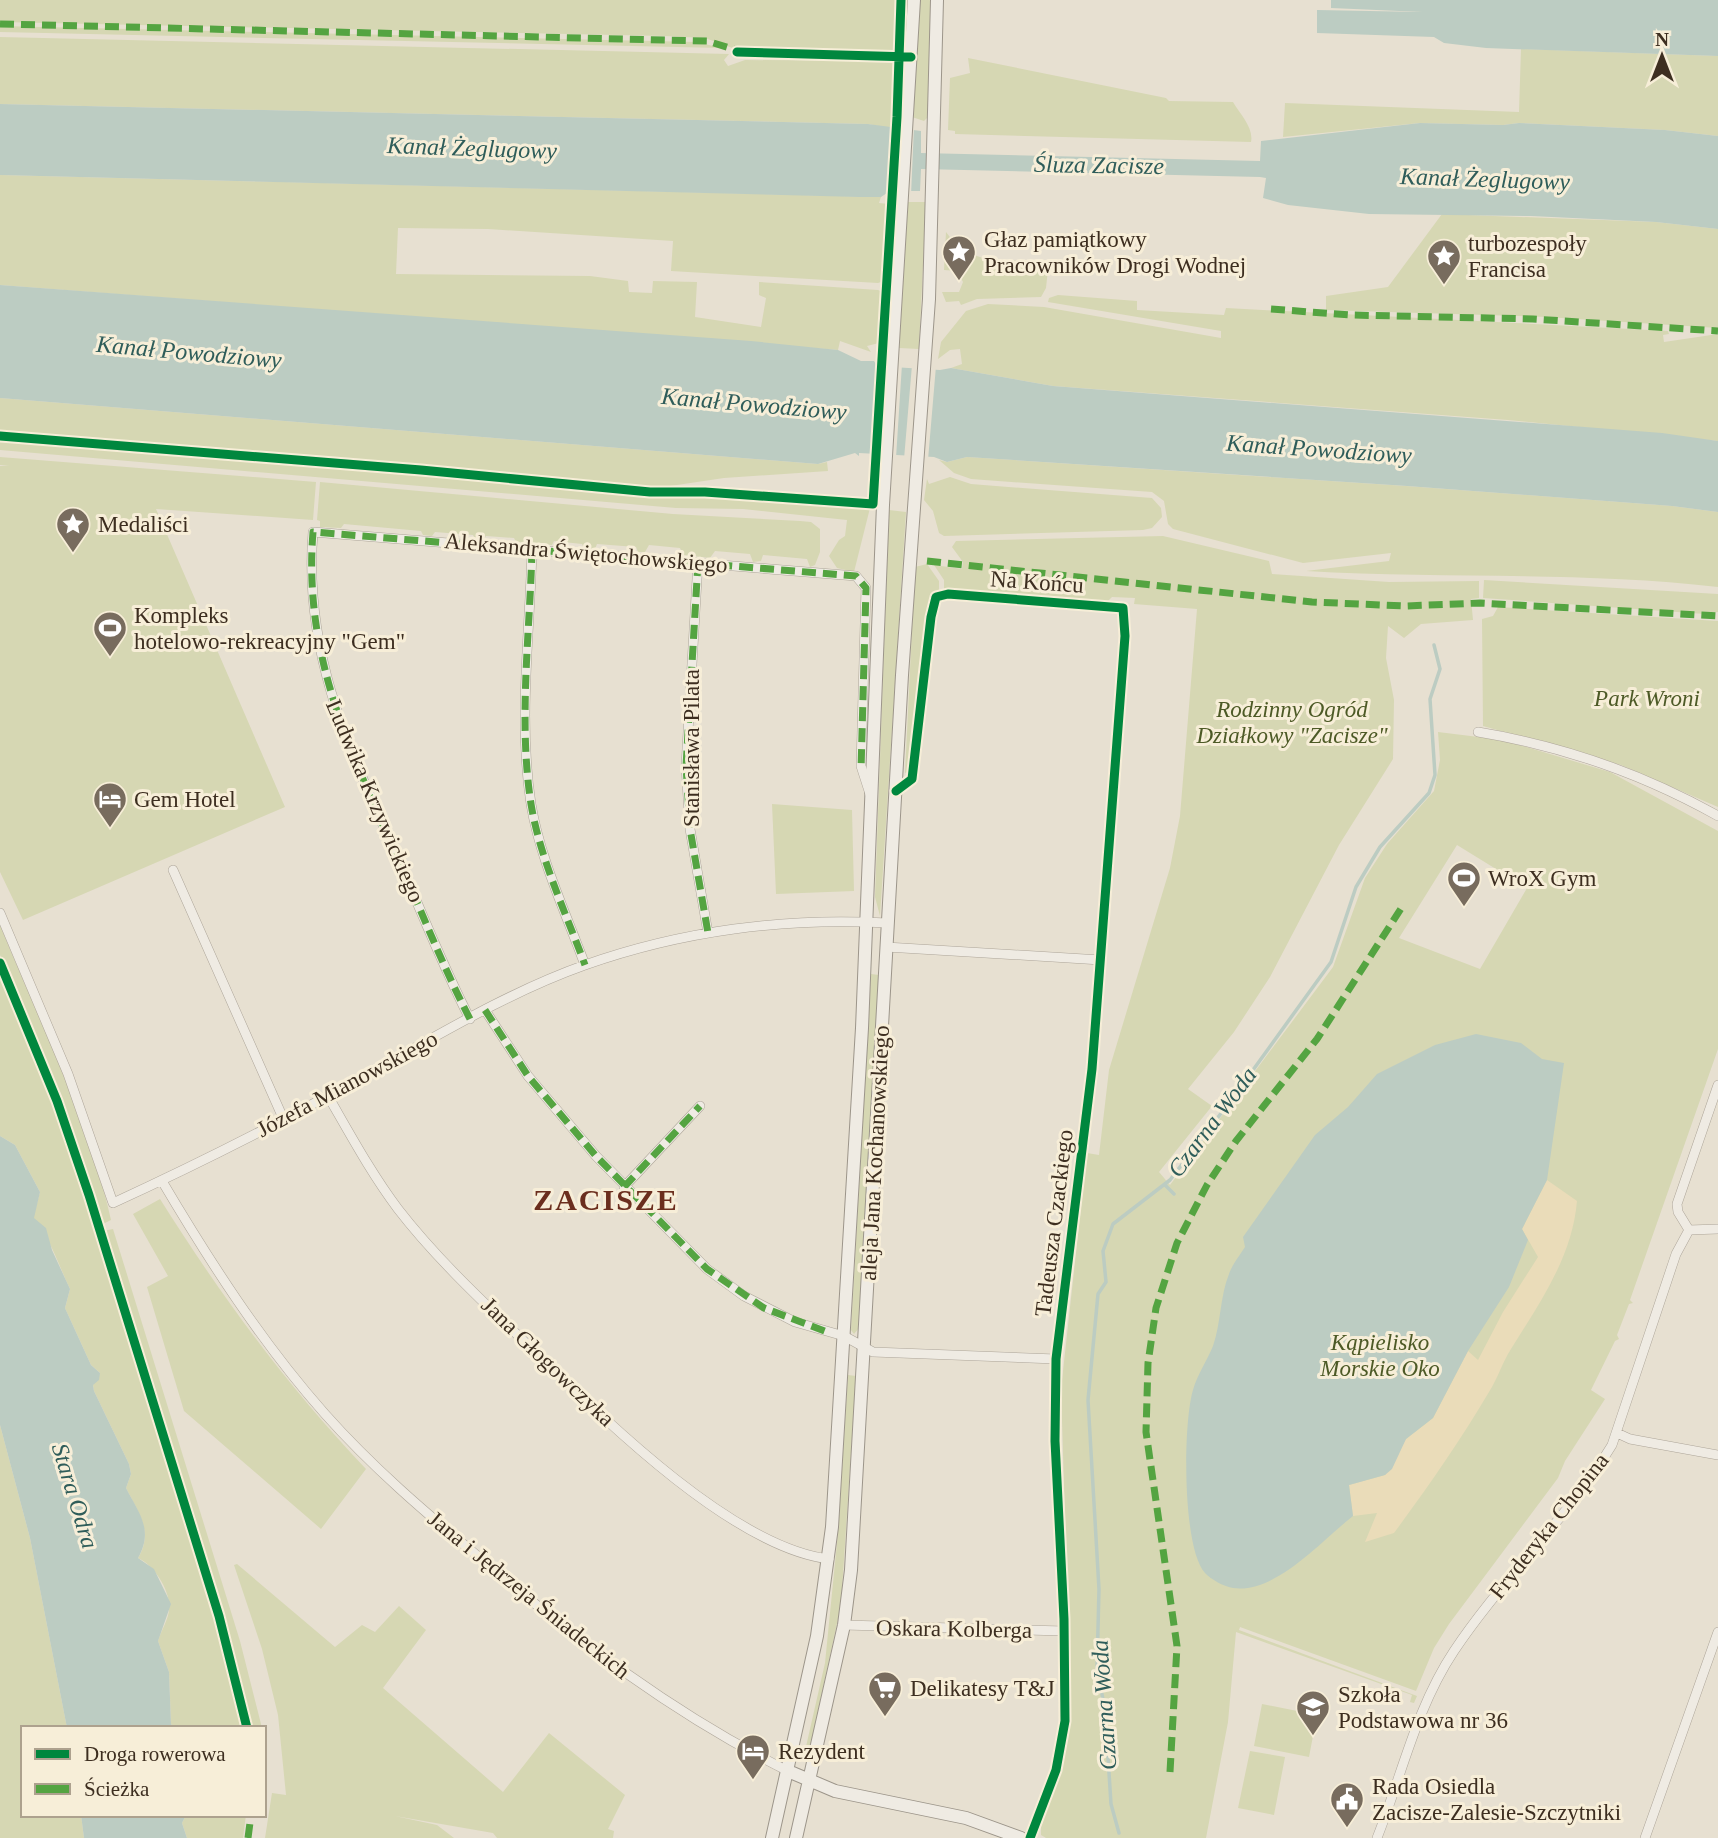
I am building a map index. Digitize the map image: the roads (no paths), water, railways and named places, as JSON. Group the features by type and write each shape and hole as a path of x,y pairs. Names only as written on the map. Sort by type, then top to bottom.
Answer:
{"main road":[{"name":"aleja Jana Kochanowskiego","path":"772,1838 817,1636 829,1559 867,922 885,478 914,0"},
{"name":"aleja Jana Kochanowskiego","path":"796,1838 844,1625 852,1570 887,923 924,364 933,179 937,0"},
{"name":"Jana i Jędrzeja Śniadeckich","path":"788,1771 808,1782 841,1792 966,1818 1021,1838"}],"street":[{"name":"Aleksandra Świętochowskiego","path":"313,532 856,577"},
{"name":"Ludwika Krzywickiego","path":"313,532 311,588 318,646 328,689 348,745 470,1019"},
{"path":"532,549 525,741 531,806 548,863 585,965"},
{"name":"Stanisława Pilata","path":"698,562 686,766 690,829 708,933"},
{"name":"aleja Jana Kochanowskiego","path":"856,577 866,588 860,766 872,799"},
{"name":"Na Końcu","path":"896,791 912,779 933,602 938,596 948,594 1123,608"},
{"name":"Tadeusza Czackiego","path":"1030,1838 1056,1770 1064,1729 1064,1631 1055,1441 1056,1359 1090,1088 1125,636 1123,608"},
{"path":"1478,732 1573,754 1625,771 1688,799 1718,816"},
{"path":"173,870 284,1118"},
{"name":"Józefa Mianowskiego","path":"0,913 68,1074 113,1203 162,1181 328,1096 485,1010 585,965 639,948 708,933 787,923 887,923"},
{"path":"886,947 1101,960"},
{"path":"485,1010 535,1085 624,1187 725,1284 777,1314 844,1336 864,1350 877,1353 1056,1359"},
{"path":"1718,1086 1677,1204 1678,1212 1689,1230 1718,1229"},
{"name":"Jana Głogowczyka","path":"328,1096 373,1172 415,1230 577,1393 646,1455 734,1521 787,1546 829,1559"},
{"path":"624,1187 700,1106"},
{"name":"Jana i Jędrzeja Śniadeckich","path":"162,1181 210,1259 276,1355 325,1414 412,1501 520,1593 643,1686 716,1734 788,1771"},
{"name":"Fryderyka Chopina","path":"1377,1838 1420,1715 1438,1677 1490,1601 1595,1473 1617,1433 1672,1266 1689,1230"},
{"path":"1617,1433 1630,1440 1718,1455"},
{"name":"Oskara Kolberga","path":"844,1625 1064,1631"},
{"path":"1645,1838 1718,1632"}],"water":[{"path":"1331,0 1718,0 1718,56 1486,48 1444,43 1434,37 1317,33 1317,10 1422,12 1331,8"},
{"path":"0,104 868,124 921,131 921,153 1260,161 1261,141 1420,123 1519,123 1665,130 1718,136 1718,229 1656,222 1531,216 1369,214 1288,205 1263,198 1266,178 1260,177 921,169 920,191 890,191 881,197 859,197 0,175"},
{"name":"Kanał Powodziowy","path":"0,285 751,341 838,350 861,361 874,361 877,366 940,370 951,368 1053,386 1662,433 1718,441 1718,512 1672,506 1407,486 967,457 947,462 934,457 859,453 859,456 855,453 818,464 0,398"},
{"path":"1476,1034 1521,1043 1542,1059 1564,1063 1547,1180 1522,1229 1528,1240 1509,1287 1468,1351 1433,1418 1406,1439 1392,1469 1385,1475 1349,1485 1353,1516 1298,1563 1266,1583 1249,1588 1233,1588 1222,1584 1205,1573 1197,1559 1192,1539 1188,1513 1187,1429 1193,1390 1213,1346 1226,1282 1245,1247 1243,1237 1315,1135 1348,1107 1377,1074 1435,1045"},
{"name":"Stara Odra","path":"0,1136 15,1145 40,1192 34,1218 46,1228 52,1250 70,1289 65,1308 91,1365 100,1373 99,1380 93,1385 94,1391 129,1464 131,1474 126,1488 145,1530 143,1548 138,1558 154,1569 171,1604 158,1641 169,1672 173,1726 67,1726 30,1538 0,1425"},
{"path":"81,1817 185,1817 182,1823 187,1838 84,1838"}],"waterway":[{"name":"Czarna Woda","path":"1119,1833 1111,1804 1105,1710 1097,1668 1099,1589 1088,1400 1098,1294 1106,1282 1103,1251 1113,1224 1170,1180 1331,962 1356,887 1380,847 1429,793 1435,775 1430,699 1440,669 1434,645"},
{"path":"1165,1185 1174,1194"}],"place":[{"name":"Głaz pamiątkowy Pracowników Drogi Wodnej","path":"959,282"},
{"name":"turbozespoły Francisa","path":"1444,286"},
{"name":"Medaliści","path":"73,554"},
{"name":"Kompleks hotelowo-rekreacyjny \"Gem\"","path":"110,658"},
{"name":"Gem Hotel","path":"110,829"},
{"name":"WroX Gym","path":"1464,908"},
{"name":"Delikatesy T&J","path":"885,1718"},
{"name":"Szkoła Podstawowa nr 36","path":"1313,1737"},
{"name":"Rezydent","path":"753,1781"},
{"name":"Rada Osiedla Zacisze-Zalesie-Szczytniki","path":"1347,1829"}],"district":[{"name":"ZACISZE","path":"606,1199"}],"water label":[{"name":"Kanał Żeglugowy","path":"472,148"},
{"name":"Śluza Zacisze","path":"1099,165"},
{"name":"Kanał Żeglugowy","path":"1485,179"}],"park label":[{"name":"Park Wroni","path":"1647,698"},
{"name":"Rodzinny Ogród Działkowy \"Zacisze\"","path":"1292,722"},
{"name":"Kąpielisko Morskie Oko","path":"1380,1355"}]}
